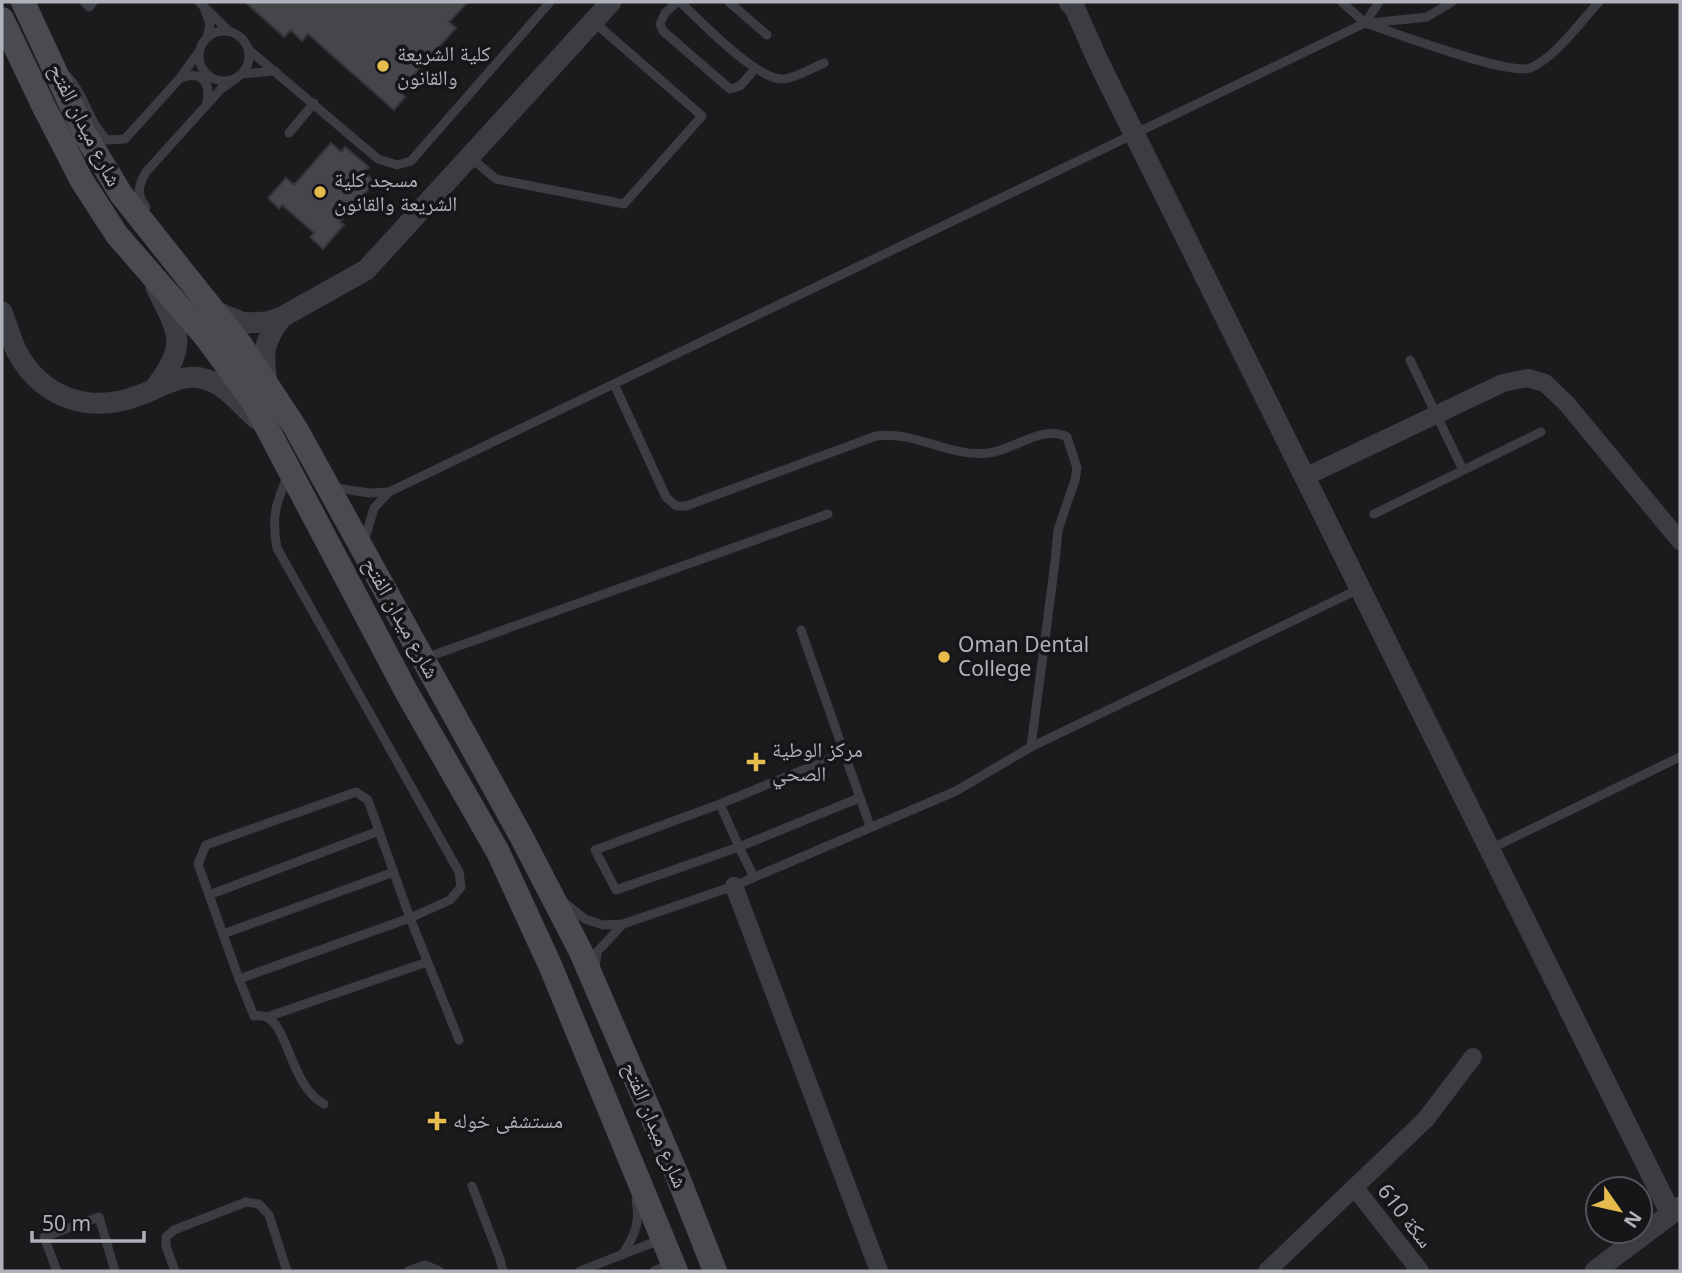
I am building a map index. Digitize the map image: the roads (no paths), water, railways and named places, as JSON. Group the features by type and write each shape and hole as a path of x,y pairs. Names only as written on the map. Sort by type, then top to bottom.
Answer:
{"main road":[{"name":"شارع ميدان الفتح","path":"24,2 84,132 121,194 241,345 295,427 423,658 547,886 596,987 702,1247"},
{"name":"شارع ميدان الفتح","path":"2,19 82,181 117,235 205,336 254,403 407,693 498,852 550,965 664,1238 667,1269"},
{"path":"664,1238 702,1247"},
{"path":"667,1269 702,1247"}],"street":[{"path":"214,311 244,323 267,322 282,317 366,270 611,2"},
{"path":"1077,4 1135,133 1305,477 1490,849 1675,1210 1595,1271"},
{"path":"149,272 176,328 178,344 171,365 154,389"},
{"path":"2,312 18,353 37,379 67,399 94,405 121,402 189,378 199,378 214,382 267,427"},
{"path":"267,384 265,342 282,317"},
{"path":"1305,477 1503,383 1528,378 1545,383 1567,404 1680,541"},
{"path":"734,886 879,1271"},
{"path":"1267,1271 1426,1119 1473,1057"},
{"name":"سكة 610","path":"1355,1188 1420,1271"}],"lane":[{"path":"84,2 89,7 93,2"},
{"path":"201,4 229,31 242,38 249,50 377,159 397,165 411,161 550,2"},
{"path":"755,69 740,86 730,89 663,31 660,24 665,13 679,2 755,69 772,78 785,79 824,63"},
{"path":"729,2 768,36"},
{"path":"1342,2 1365,23 1500,66 1527,70 1545,60 1599,2"},
{"path":"1365,23 1380,2"},
{"path":"362,547 374,508 389,492 1365,23 1427,17 1452,2"},
{"path":"53,63 77,86 92,122 107,140 125,139 180,78 207,38 210,24 201,4"},
{"path":"469,156 496,179 624,204 702,116 593,21"},
{"path":"207,38 214,33 229,31"},
{"path":"200,50 200,64 209,76 217,80 275,71"},
{"path":"152,215 139,198 138,186 146,172 221,89 238,77 249,59 249,50"},
{"path":"180,78 199,76 205,82 209,95 206,105"},
{"path":"289,133 314,103"},
{"path":"159,224 175,260"},
{"path":"1410,360 1463,470"},
{"path":"614,384 666,497 676,506 686,506 876,436 888,434 977,454 991,453 1046,434 1058,432 1067,437 1077,468 1055,544 1055,562 1031,747"},
{"path":"1374,514 1541,432"},
{"path":"239,979 410,918 450,900 461,887 459,872 277,548 273,527 276,505 290,471"},
{"path":"328,486 346,491 389,492"},
{"path":"423,658 828,514"},
{"path":"547,886 584,919 603,925 623,924 734,886 956,791 1031,747 1361,589"},
{"path":"801,631 870,826"},
{"path":"844,753 720,804 594,850 616,890 738,847 859,798"},
{"path":"1490,849 1680,757"},
{"path":"428,962 267,1017 254,1016 198,863 206,845 356,792 368,800 410,918 428,962 459,1040"},
{"path":"720,804 754,877"},
{"path":"209,895 379,831"},
{"path":"223,934 394,872"},
{"path":"596,987 597,952 623,924"},
{"path":"267,1017 276,1025 297,1074 313,1098 324,1104"},
{"path":"622,1255 634,1238 638,1223 626,1147"},
{"path":"472,1186 503,1271"},
{"path":"175,1271 166,1246 166,1237 174,1230 246,1202 259,1204 269,1215 287,1271"},
{"path":"57,1271 44,1237 99,1217 116,1271"},
{"path":"580,1271 664,1238"},
{"path":"500,1259 510,1271"},
{"path":"408,1271 425,1265 439,1271"}],"place":[{"name":"كلية الشريعة والقانون","path":"383,66"},
{"name":"مسجد كلية الشريعة والقانون","path":"320,192"},
{"name":"Oman Dental College","path":"944,657"},
{"name":"مركز الوطية الصحي","path":"756,762"},
{"name":"مستشفى خوله","path":"437,1121"}]}
